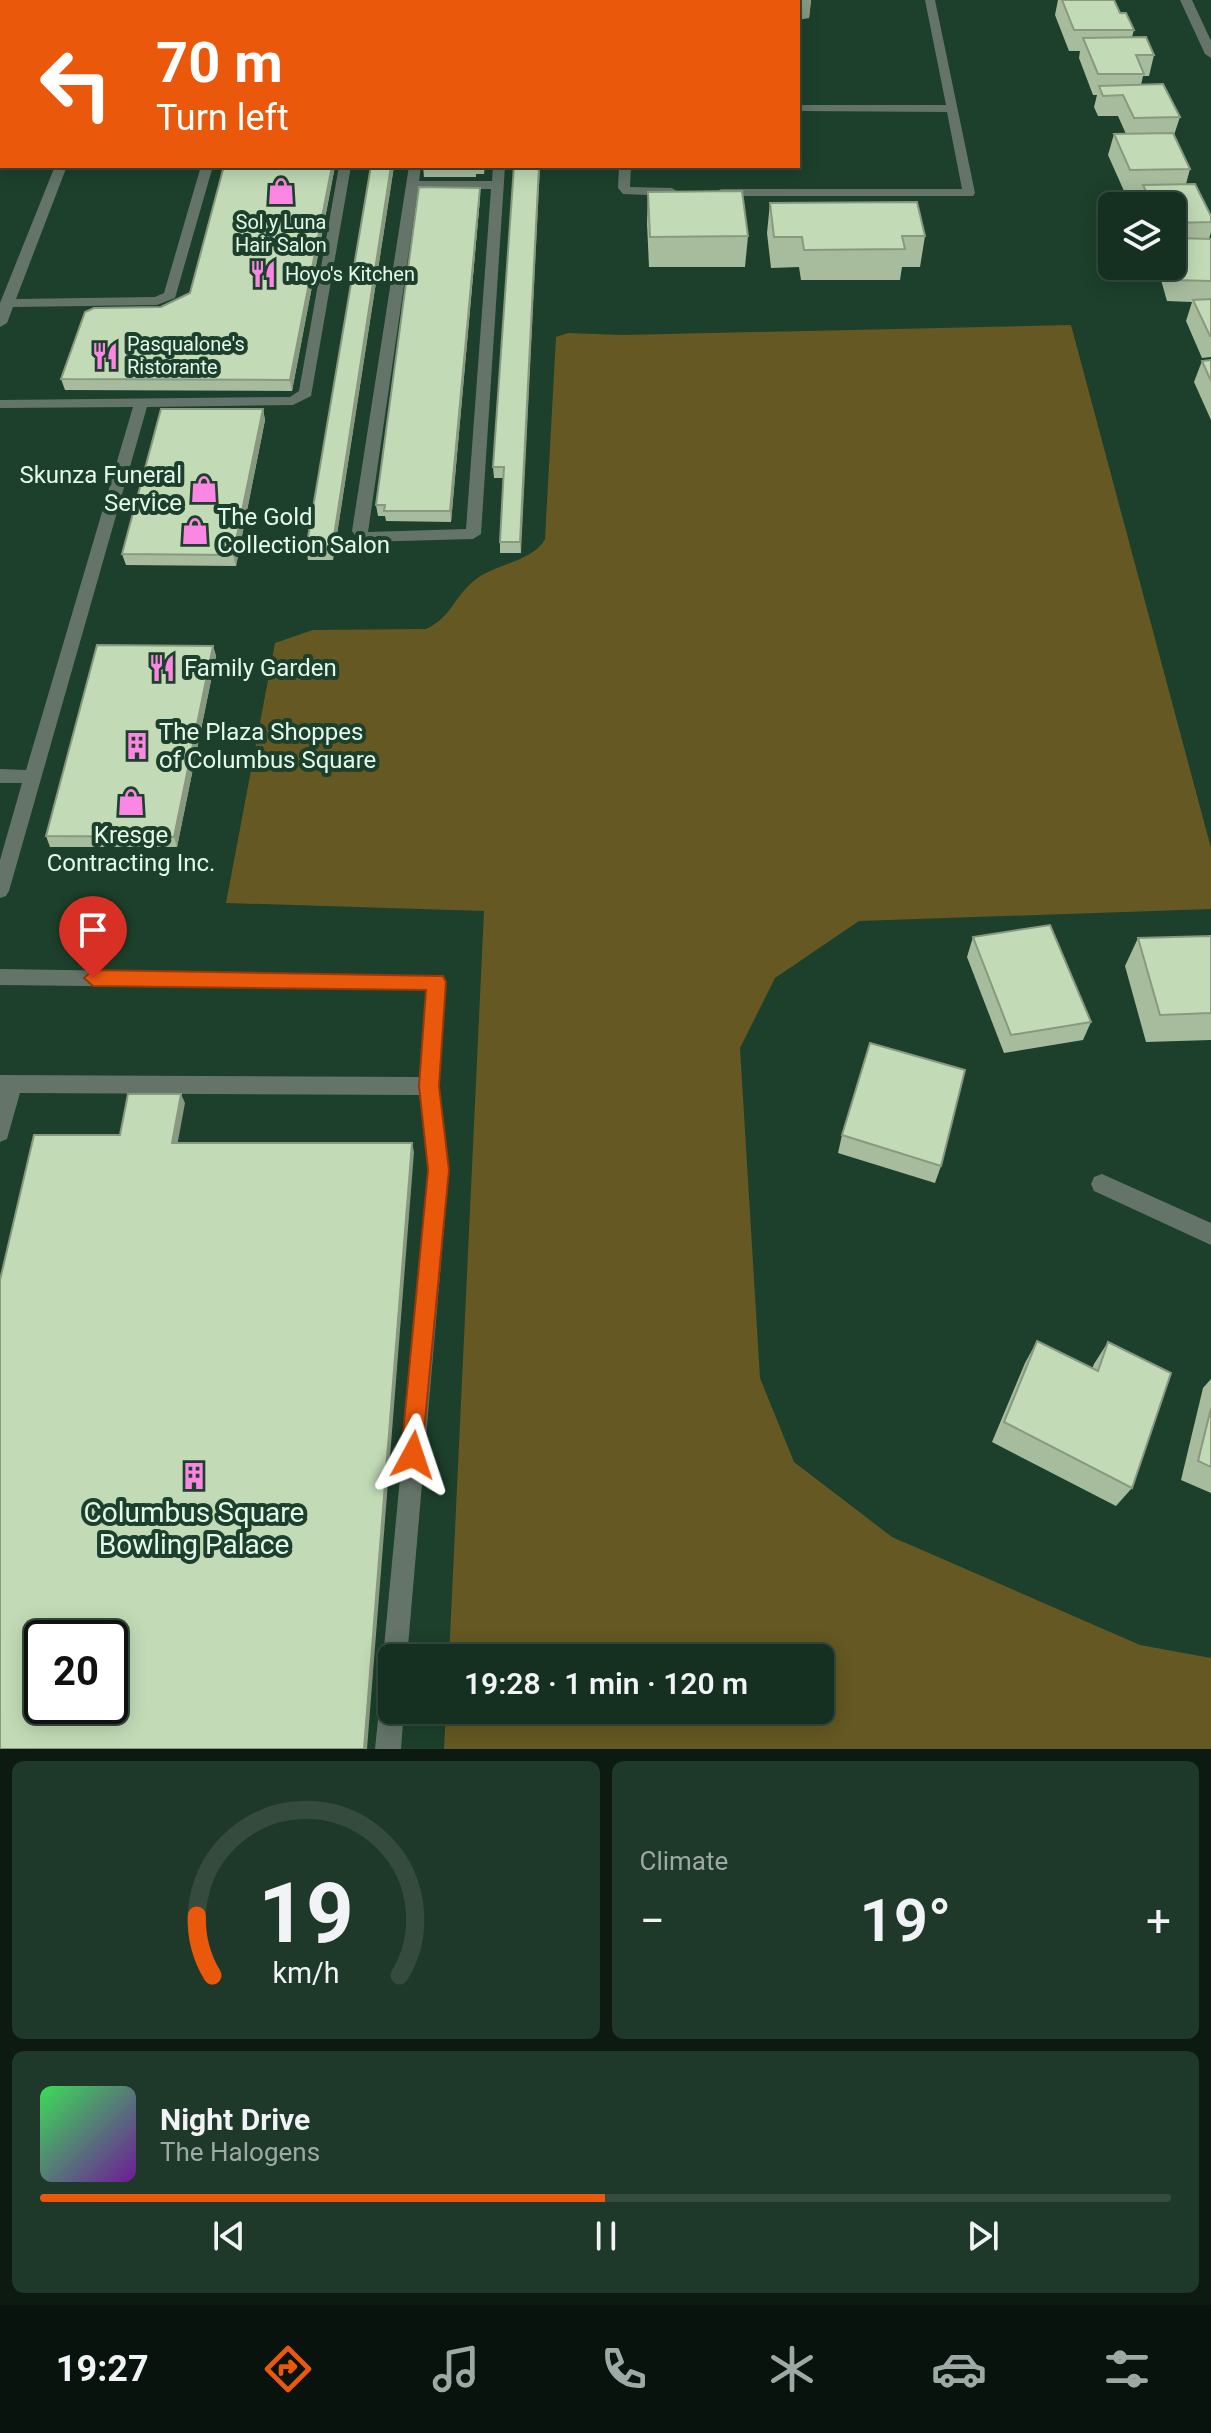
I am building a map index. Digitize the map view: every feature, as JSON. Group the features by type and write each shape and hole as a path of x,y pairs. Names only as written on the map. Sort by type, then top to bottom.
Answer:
{"street":[{"path":"1186,0 1211,54"},
{"path":"1102,1184 1211,1234"}],"lane":[{"path":"710,193 969,193 930,0"},
{"path":"800,108 950,109"},
{"path":"0,323 60,168"},
{"path":"7,303 157,301 170,295 206,168"},
{"path":"0,404 293,401 306,393 345,168"},
{"path":"415,168 360,531 364,537 473,534 499,168"},
{"path":"625,168 624,188 630,192 694,193"},
{"path":"412,185 497,185"},
{"path":"0,891 141,402"},
{"path":"0,776 33,777"},
{"path":"0,977 436,982 429,1086 439,1170 396,1644"},
{"path":"0,1133 6,1084 429,1086"},
{"path":"388,1749 390,1724"}],"shaded area":[{"path":"1071,325 1211,848 1211,909 859,921 775,978 740,1048 760,1378 794,1462 892,1537 1140,1645 1211,1658 1211,1749 444,1749 445,1724 834,1724 834,1644 450,1644 484,911 226,903 275,643 313,630 426,629 442,619 475,580 540,546 545,539 556,337 568,333 622,335"}],"building":[{"path":"1062,0 1114,0 1120,13 1126,13 1134,30 1074,30"},
{"path":"1146,37 1154,55 1136,55 1144,74 1098,74 1083,38"},
{"path":"1163,84 1180,117 1134,118 1123,95 1103,96 1099,86"},
{"path":"1173,133 1190,169 1130,170 1114,134"},
{"path":"223,168 332,168 290,380 61,379 85,312 94,308 161,307 190,293"},
{"path":"371,168 391,168 332,549 306,549"},
{"path":"514,168 539,168 520,542 500,542 504,467 493,467"},
{"path":"1195,184 1211,222 1186,223 1186,192 1146,192 1143,185"},
{"path":"419,187 480,188 450,511 384,511 385,505 376,505"},
{"path":"742,191 748,236 650,237 648,192"},
{"path":"917,202 925,236 902,236 905,249 804,250 802,237 774,237 770,203"},
{"path":"1186,238 1211,239 1211,281 1173,280 1186,280"},
{"path":"1211,299 1211,336 1210,336 1193,300"},
{"path":"1211,360 1211,381 1202,361"},
{"path":"161,409 263,409 233,555 122,554"},
{"name":"The Plaza Shoppes of Columbus Square","path":"97,645 213,646 174,837 46,836"},
{"path":"1050,925 1091,1022 1011,1035 973,937"},
{"path":"1211,936 1211,1013 1160,1015 1138,938"},
{"path":"870,1043 965,1070 941,1166 842,1135"},
{"name":"Columbus Square Bowling Palace","path":"128,1094 181,1094 172,1143 412,1143 364,1749 0,1749 0,1280 34,1135 120,1135"},
{"path":"1037,1341 1098,1371 1108,1342 1171,1373 1132,1488 1004,1422"},
{"path":"1211,1408 1211,1467 1198,1461"}],"place":[{"name":"Sol y Luna Hair Salon","path":"281,191"},
{"name":"Hoyo's Kitchen","path":"263,274"},
{"name":"Pasqualone's Ristorante","path":"105,356"},
{"name":"Skunza Funeral Service","path":"204,489"},
{"name":"The Gold Collection Salon","path":"195,531"},
{"name":"Family Garden","path":"162,668"},
{"name":"The Plaza Shoppes of Columbus Square","path":"137,746"},
{"name":"Kresge Contracting Inc.","path":"131,802"},
{"name":"Columbus Square Bowling Palace","path":"194,1476"}],"route":[{"path":"93,978 436,982 429,1086 439,1170 413,1455"}]}
